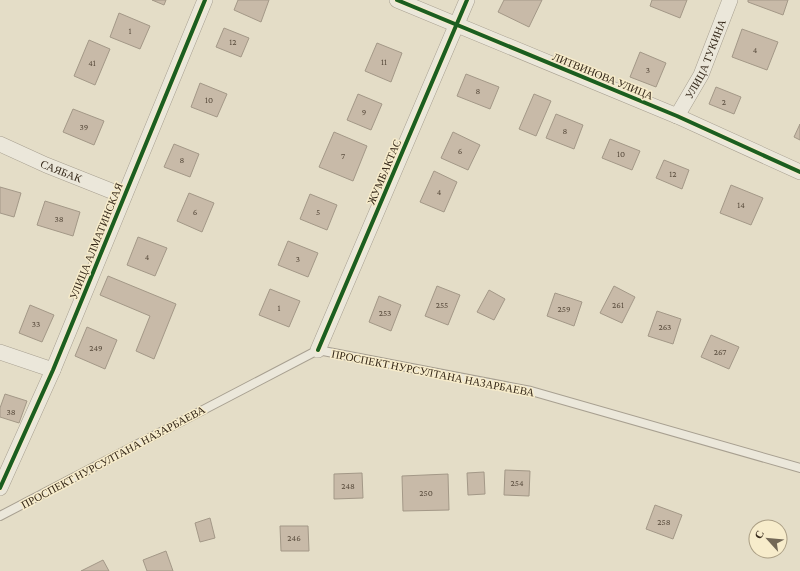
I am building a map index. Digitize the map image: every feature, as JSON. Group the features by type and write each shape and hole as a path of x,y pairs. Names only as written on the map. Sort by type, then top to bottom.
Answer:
{"street":[{"name":"УЛИЦА АЛМАТИНСКАЯ","path":"0,488 53,370 205,0"},
{"name":"ЛИТВИНОВА УЛИЦА","path":"397,0 456,26 677,116 800,172"},
{"name":"ЖУМБАКТАС","path":"318,350 467,0"},
{"name":"УЛИЦА ТУКИНА","path":"677,116 701,75 730,0"},
{"name":"САЯБАК","path":"0,144 46,165 124,196"},
{"path":"0,352 53,370"}],"lane":[{"name":"ПРОСПЕКТ НУРСУЛТАНА НАЗАРБАЕВА","path":"0,516 318,350 531,391 800,468"}],"building":[{"path":"152,0 166,0 164,5"},
{"path":"238,0 269,0 261,22 234,10"},
{"path":"504,0 542,0 529,27 498,12"},
{"path":"652,0 687,0 680,18 650,6"},
{"path":"748,0 788,0 783,15 748,2"},
{"path":"119,13 150,26 140,49 110,37"},
{"path":"224,28 249,38 241,57 216,47"},
{"path":"742,29 778,42 767,70 732,57"},
{"path":"89,40 110,49 95,85 74,76"},
{"path":"377,43 402,53 391,82 365,71"},
{"path":"640,52 666,63 656,87 630,77"},
{"path":"466,74 499,87 490,109 457,96"},
{"path":"200,83 227,94 217,117 191,107"},
{"path":"716,87 741,97 734,114 709,104"},
{"path":"358,94 382,104 371,130 347,120"},
{"path":"534,94 551,101 536,136 519,129"},
{"path":"73,109 104,121 94,145 63,132"},
{"path":"556,114 583,125 574,149 546,138"},
{"path":"800,124 800,140 794,137"},
{"path":"334,132 367,146 353,181 319,167"},
{"path":"453,132 480,145 468,170 441,158"},
{"path":"610,139 640,151 632,170 602,158"},
{"path":"174,144 199,154 190,177 164,167"},
{"path":"664,160 689,170 682,189 656,178"},
{"path":"434,171 457,182 444,212 420,202"},
{"path":"731,185 763,198 751,225 720,213"},
{"path":"0,187 21,193 14,217 0,213"},
{"path":"189,193 214,203 202,232 177,221"},
{"path":"310,194 337,205 327,230 300,219"},
{"path":"45,201 80,212 73,236 37,225"},
{"path":"138,237 167,248 155,276 127,265"},
{"path":"288,241 318,253 308,277 278,265"},
{"path":"108,276 176,304 154,359 136,351 150,316 100,295"},
{"path":"437,286 460,295 448,325 425,316"},
{"path":"614,286 635,297 622,323 600,313"},
{"path":"270,289 300,301 289,327 259,315"},
{"path":"489,290 505,299 494,320 477,312"},
{"path":"555,293 582,302 574,326 547,316"},
{"path":"379,296 401,305 391,331 369,322"},
{"path":"30,305 54,315 42,342 19,333"},
{"path":"657,311 681,319 673,344 648,336"},
{"path":"87,327 117,340 105,369 75,356"},
{"path":"711,335 739,347 729,369 701,357"},
{"path":"5,394 27,401 19,423 0,417 0,408"},
{"path":"505,470 530,471 529,496 504,495"},
{"path":"484,472 485,494 468,495 467,473"},
{"path":"362,473 363,498 334,499 334,474"},
{"path":"448,474 449,510 403,511 402,476"},
{"path":"655,505 682,515 673,539 646,529"},
{"path":"210,518 215,538 200,542 195,523"},
{"path":"280,526 308,526 309,551 281,551"},
{"path":"166,551 173,571 147,571 143,560"},
{"path":"103,560 109,571 81,571"}],"cycle path":[{"path":"0,488 53,370 205,0"},
{"path":"397,0 677,116 800,172"},
{"path":"318,350 467,0"}]}
